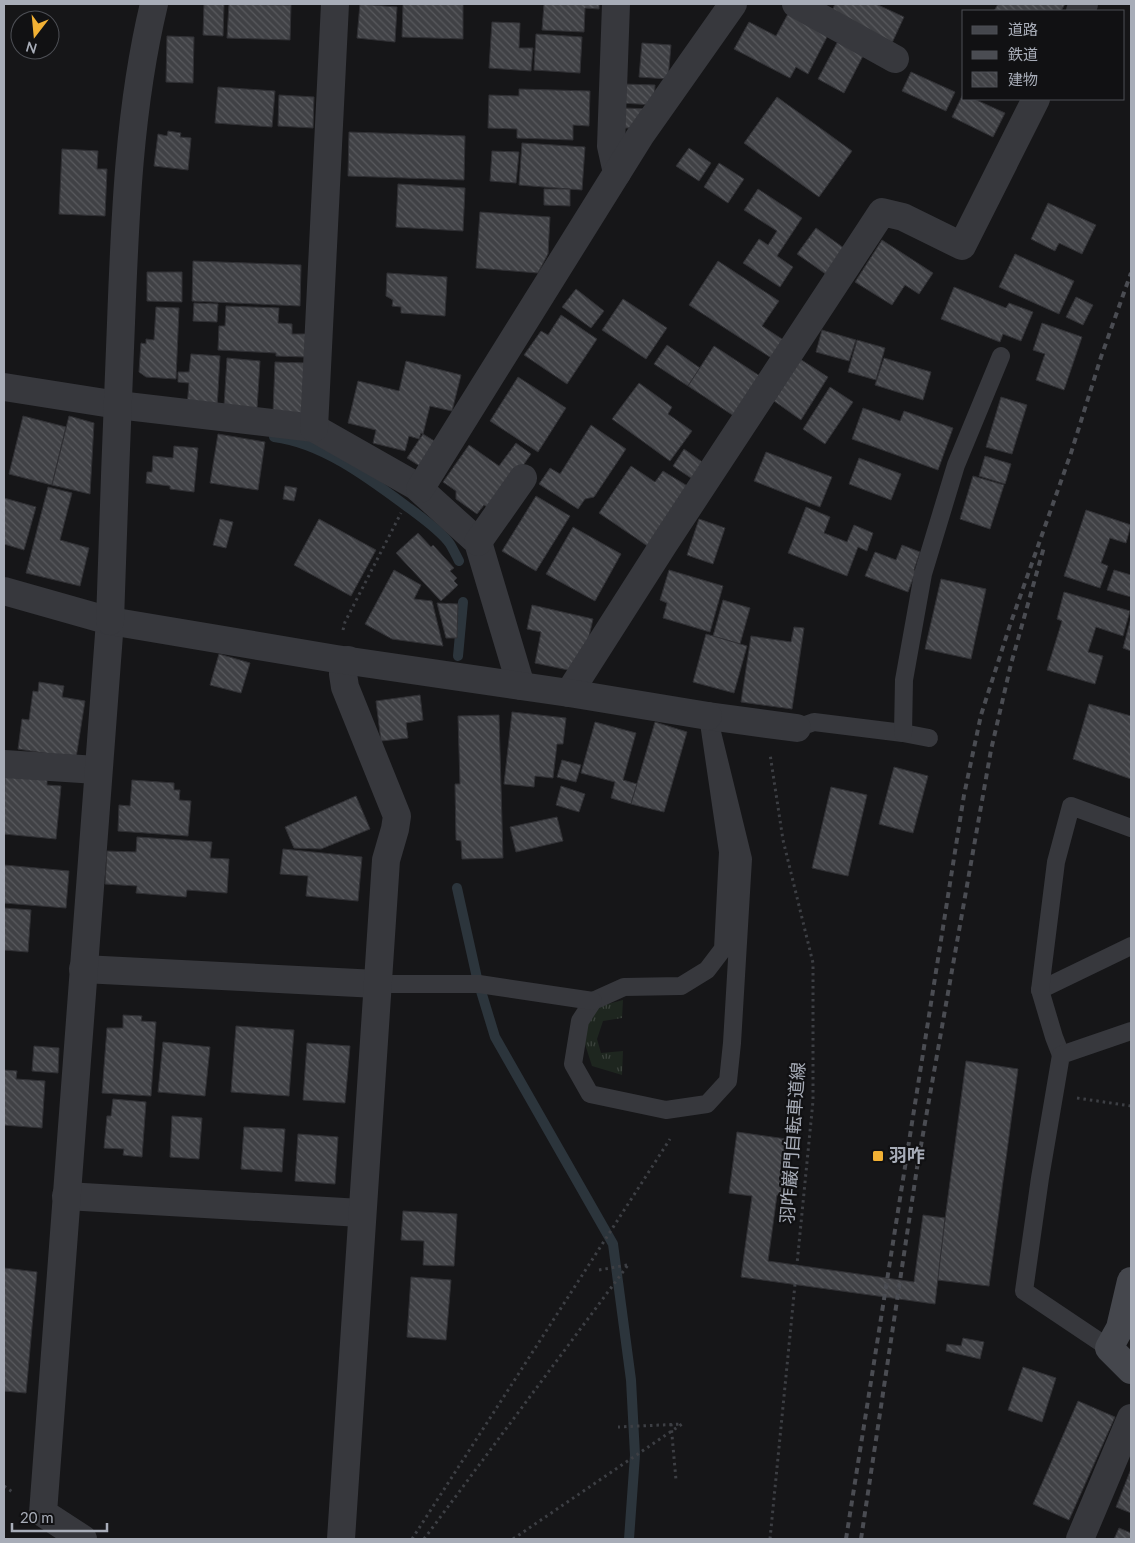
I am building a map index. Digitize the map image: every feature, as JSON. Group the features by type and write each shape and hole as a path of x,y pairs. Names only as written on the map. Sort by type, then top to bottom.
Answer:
{"main road":[{"path":"1131,1281 1120,1328 1109,1348 1131,1370"}],"street":[{"path":"83,1539 43,1512 97,770 110,621 125,220 132,138 146,39 154,4"},
{"path":"314,428 335,4"},
{"path":"616,4 612,146 617,173"},
{"path":"420,489 640,136 733,4"},
{"path":"796,4 895,59"},
{"path":"569,693 882,212 903,217 962,246 1035,100"},
{"path":"4,387 118,405 314,428 420,489 478,542 521,686"},
{"path":"478,542 523,478"},
{"path":"4,592 110,621 342,660 797,728"},
{"path":"341,1539 361,1213 386,860 397,816 345,687 342,660"},
{"path":"4,764 97,770"},
{"path":"83,969 377,984"},
{"path":"66,1196 361,1213"},
{"path":"1080,1539 1131,1418"}],"lane":[{"path":"903,733 904,680 923,574 956,465 1001,356"},
{"path":"593,1001 580,1022 574,1064 590,1094 666,1110 707,1104 728,1081 743,859 708,716"},
{"path":"377,984 480,984 593,1001 624,987 681,986 707,970 723,949 728,852 708,716"},
{"path":"797,728 814,722 929,738"},
{"path":"1109,1348 1024,1291 1040,1178 1061,1055 1040,990 1056,862 1070,806 1131,828"},
{"path":"1040,990 1131,946"},
{"path":"1061,1055 1131,1031"}],"path":[{"path":"342,660 345,622 402,512"},
{"name":"羽咋巌門自転車道線","path":"770,752 784,840 813,964 814,1101 770,1539"},
{"path":"1070,1097 1131,1106"},
{"path":"412,1539 670,1139"},
{"path":"424,1539 628,1265 599,1270"},
{"path":"671,1424 676,1480"},
{"path":"513,1539 682,1424 618,1427"}],"green space":[{"path":"623,1000 622,1018 603,1021 597,1039 601,1053 623,1051 622,1075 592,1066 584,1041 585,1022 596,1007"}],"building":[{"path":"204,4 224,4 223,36 203,35"},
{"path":"229,4 291,5 290,40 227,38"},
{"path":"360,4 397,7 395,42 357,38"},
{"path":"403,4 463,4 463,39 402,37"},
{"path":"544,4 599,4 599,9 585,8 584,32 542,30"},
{"path":"835,4 876,4 904,17 892,43 831,13"},
{"path":"998,4 1065,4 1062,10 995,10"},
{"path":"789,12 829,33 808,74 796,67 790,78 734,49 749,22 776,36"},
{"path":"492,22 520,23 519,48 533,48 531,71 489,68"},
{"path":"536,34 582,37 580,73 534,70"},
{"path":"167,36 194,37 193,83 166,82"},
{"path":"838,41 864,54 844,93 818,79"},
{"path":"642,43 671,45 668,79 639,77"},
{"path":"911,72 955,92 946,111 902,91"},
{"path":"623,84 655,85 654,105 622,103"},
{"path":"218,87 275,91 272,127 215,123"},
{"path":"519,89 590,91 589,126 573,125 573,140 517,138 517,129 488,128 489,95 519,96"},
{"path":"279,95 314,97 313,128 278,126"},
{"path":"962,96 962,100 976,100 1005,113 993,137 952,117"},
{"path":"777,97 852,151 819,197 744,143"},
{"path":"624,108 649,109 634,128 623,128"},
{"path":"168,131 181,133 180,137 191,138 188,170 154,166 158,134 167,136"},
{"path":"349,132 465,136 464,180 348,176"},
{"path":"522,143 585,147 582,190 519,185"},
{"path":"689,148 711,163 699,181 676,166"},
{"path":"62,149 98,151 97,169 107,169 105,216 59,214"},
{"path":"492,151 519,152 516,183 490,181"},
{"path":"719,163 744,179 728,203 704,187"},
{"path":"398,184 465,188 463,231 396,227"},
{"path":"544,189 570,189 570,206 544,205"},
{"path":"758,189 802,218 777,256 793,267 780,287 743,263 759,239 768,245 777,231 744,210"},
{"path":"1048,203 1096,225 1082,254 1059,243 1055,251 1031,239"},
{"path":"480,212 550,217 548,254 538,273 476,268"},
{"path":"816,228 848,251 830,277 797,254"},
{"path":"882,240 933,273 919,294 905,285 892,305 855,282"},
{"path":"1015,254 1074,281 1059,314 999,287"},
{"path":"193,261 301,265 300,306 192,301"},
{"path":"718,261 779,301 762,326 785,341 773,359 689,305"},
{"path":"147,272 182,272 182,302 147,301"},
{"path":"387,273 447,277 445,316 401,313 401,307 392,306 393,300 386,296"},
{"path":"954,287 1006,308 1009,303 1033,312 1021,341 1003,334 1000,342 941,319"},
{"path":"576,289 604,311 591,328 562,307"},
{"path":"1076,297 1093,305 1083,325 1066,317"},
{"path":"623,299 667,328 646,359 602,330"},
{"path":"194,303 218,304 217,322 193,321"},
{"path":"226,306 279,308 278,323 292,324 292,334 307,334 305,357 276,356 276,353 218,350 219,326 225,326"},
{"path":"156,307 179,308 176,379 146,377 139,372 141,343 146,344 146,339 154,340"},
{"path":"561,315 597,339 567,384 524,355 541,331 548,335"},
{"path":"1042,323 1082,337 1064,390 1036,380 1045,354 1033,350"},
{"path":"822,330 856,340 849,361 816,352"},
{"path":"857,340 885,348 876,380 848,372"},
{"path":"667,345 700,368 688,386 654,364"},
{"path":"714,346 763,378 737,418 688,386"},
{"path":"191,354 220,356 217,409 187,407 189,383 178,382 178,372 189,372"},
{"path":"227,358 260,361 257,409 224,407"},
{"path":"884,358 931,372 923,400 875,385"},
{"path":"800,359 828,377 801,420 774,401"},
{"path":"406,361 461,375 452,411 430,406 423,434 421,433 419,439 409,436 405,451 373,443 376,430 348,423 358,381 399,391"},
{"path":"275,362 306,363 303,414 273,412"},
{"path":"518,377 566,408 538,452 490,421"},
{"path":"639,383 672,407 668,414 692,431 670,461 612,419"},
{"path":"830,387 853,402 825,444 803,429"},
{"path":"1001,397 1027,405 1012,454 986,447"},
{"path":"863,408 900,421 904,411 953,428 938,470 852,439"},
{"path":"23,416 66,427 52,485 9,474"},
{"path":"69,416 94,423 90,494 52,485"},
{"path":"591,425 626,449 594,497 585,499 578,509 539,484 550,468 560,474"},
{"path":"218,434 265,442 258,490 210,483"},
{"path":"423,434 439,444 423,468 407,458"},
{"path":"516,443 531,454 492,510 484,505 477,514 456,499 456,491 443,482 469,445 499,466"},
{"path":"174,446 198,448 194,492 146,483 147,472 152,472 153,456 173,458"},
{"path":"684,449 705,464 694,480 673,466"},
{"path":"766,452 832,477 820,507 754,481"},
{"path":"985,456 1011,464 1005,484 979,476"},
{"path":"859,458 901,474 891,500 849,484"},
{"path":"631,466 655,482 663,471 689,487 649,547 599,513"},
{"path":"973,476 1004,485 990,529 960,519"},
{"path":"285,486 297,488 294,501 283,499"},
{"path":"48,487 72,493 60,540 89,548 80,586 26,573"},
{"path":"536,496 570,516 536,571 502,551"},
{"path":"4,498 36,507 24,550 4,544"},
{"path":"806,507 830,517 824,533 847,542 854,525 873,533 867,551 858,547 847,576 788,553"},
{"path":"1086,510 1131,525 1126,543 1110,538 1101,563 1108,566 1100,588 1064,576"},
{"path":"220,519 233,522 226,548 213,545"},
{"path":"319,519 376,550 351,596 294,565"},
{"path":"699,519 725,528 713,564 687,555"},
{"path":"573,527 621,554 595,601 546,574"},
{"path":"418,533 431,547 433,545 454,568 450,571 457,578 454,581 458,585 441,601 396,553"},
{"path":"902,545 920,552 914,570 916,571 908,592 865,576 875,552 896,560"},
{"path":"394,570 421,585 414,599 432,601 443,646 392,639 365,624"},
{"path":"669,570 723,586 710,632 663,618 667,603 660,600"},
{"path":"1114,570 1131,575 1131,597 1107,590"},
{"path":"941,579 986,589 971,659 925,649"},
{"path":"1064,592 1130,611 1123,636 1096,627 1088,652 1103,656 1095,684 1047,670 1062,621 1057,619"},
{"path":"723,600 750,608 740,644 713,636"},
{"path":"437,603 458,604 457,638 446,638"},
{"path":"532,605 593,619 586,649 573,671 535,663 541,632 527,629"},
{"path":"1131,618 1131,651 1123,648"},
{"path":"794,627 804,628 792,709 741,702 751,636 791,642"},
{"path":"706,634 747,646 734,693 693,682"},
{"path":"219,654 250,663 241,693 210,685"},
{"path":"39,682 64,686 62,697 85,701 76,758 18,749 22,719 29,720 33,691 38,692"},
{"path":"420,695 423,720 406,723 408,738 381,741 376,701"},
{"path":"1089,704 1131,716 1131,779 1073,759"},
{"path":"512,712 566,718 563,744 557,744 553,778 535,776 534,787 504,784"},
{"path":"499,715 503,858 462,859 461,841 456,840 455,784 460,784 458,716"},
{"path":"595,722 636,733 623,780 637,784 631,804 611,798 615,782 581,773"},
{"path":"655,722 687,732 664,812 631,804"},
{"path":"562,760 581,765 576,782 557,777"},
{"path":"894,767 928,776 913,833 879,824"},
{"path":"5,772 47,776 47,785 61,786 56,839 4,834"},
{"path":"132,780 174,783 174,790 180,790 179,800 191,801 188,836 118,831 119,805 130,806"},
{"path":"561,786 585,794 579,812 556,805"},
{"path":"831,787 867,795 848,876 812,868"},
{"path":"356,796 370,829 321,849 294,848 285,827"},
{"path":"557,817 563,841 516,852 510,827"},
{"path":"137,837 212,842 210,858 229,859 227,893 187,890 186,897 136,893 137,886 105,884 107,851 136,852"},
{"path":"283,849 362,857 358,901 306,896 308,876 280,874"},
{"path":"4,865 69,871 66,908 4,903"},
{"path":"4,908 31,910 28,952 4,950"},
{"path":"123,1015 142,1016 141,1021 156,1022 151,1096 102,1093 107,1028 123,1028"},
{"path":"236,1026 294,1030 289,1096 231,1092"},
{"path":"163,1042 210,1047 205,1096 158,1092"},
{"path":"307,1043 350,1046 345,1103 303,1100"},
{"path":"34,1046 59,1048 58,1073 32,1071"},
{"path":"966,1061 1018,1069 989,1286 937,1280"},
{"path":"4,1070 17,1071 16,1079 45,1081 42,1128 4,1125"},
{"path":"113,1099 146,1102 142,1157 123,1155 124,1149 104,1148 107,1116 111,1116"},
{"path":"172,1116 202,1118 199,1159 170,1157"},
{"path":"244,1127 285,1129 282,1172 241,1169"},
{"path":"737,1132 793,1140 785,1196 777,1195 768,1261 914,1282 923,1215 945,1218 935,1304 741,1277 752,1196 729,1193"},
{"path":"298,1134 338,1137 335,1184 295,1181"},
{"path":"403,1211 457,1214 454,1266 423,1265 424,1241 401,1240"},
{"path":"4,1268 37,1272 26,1393 4,1391"},
{"path":"411,1277 451,1280 446,1340 407,1337"},
{"path":"963,1338 984,1342 980,1359 946,1351 947,1344 961,1346"},
{"path":"1023,1367 1056,1378 1042,1422 1008,1410"},
{"path":"1078,1401 1115,1417 1069,1520 1033,1504"},
{"path":"1131,1469 1131,1513 1116,1507"},
{"path":"1119,1528 1131,1533 1131,1539 1114,1539"}],"waterway":[{"path":"274,437 292,441 328,454 362,474 436,529 450,544 459,561"},
{"path":"458,656 463,602"},
{"path":"457,888 477,978 495,1037 613,1244 631,1380 635,1455 629,1539"}],"railway":[{"path":"846,1539 964,795 981,715 1131,273"},
{"path":"861,1539 917,1168 991,750 1011,664 1044,547"}],"place":[{"name":"羽咋","path":"878,1156"}]}
